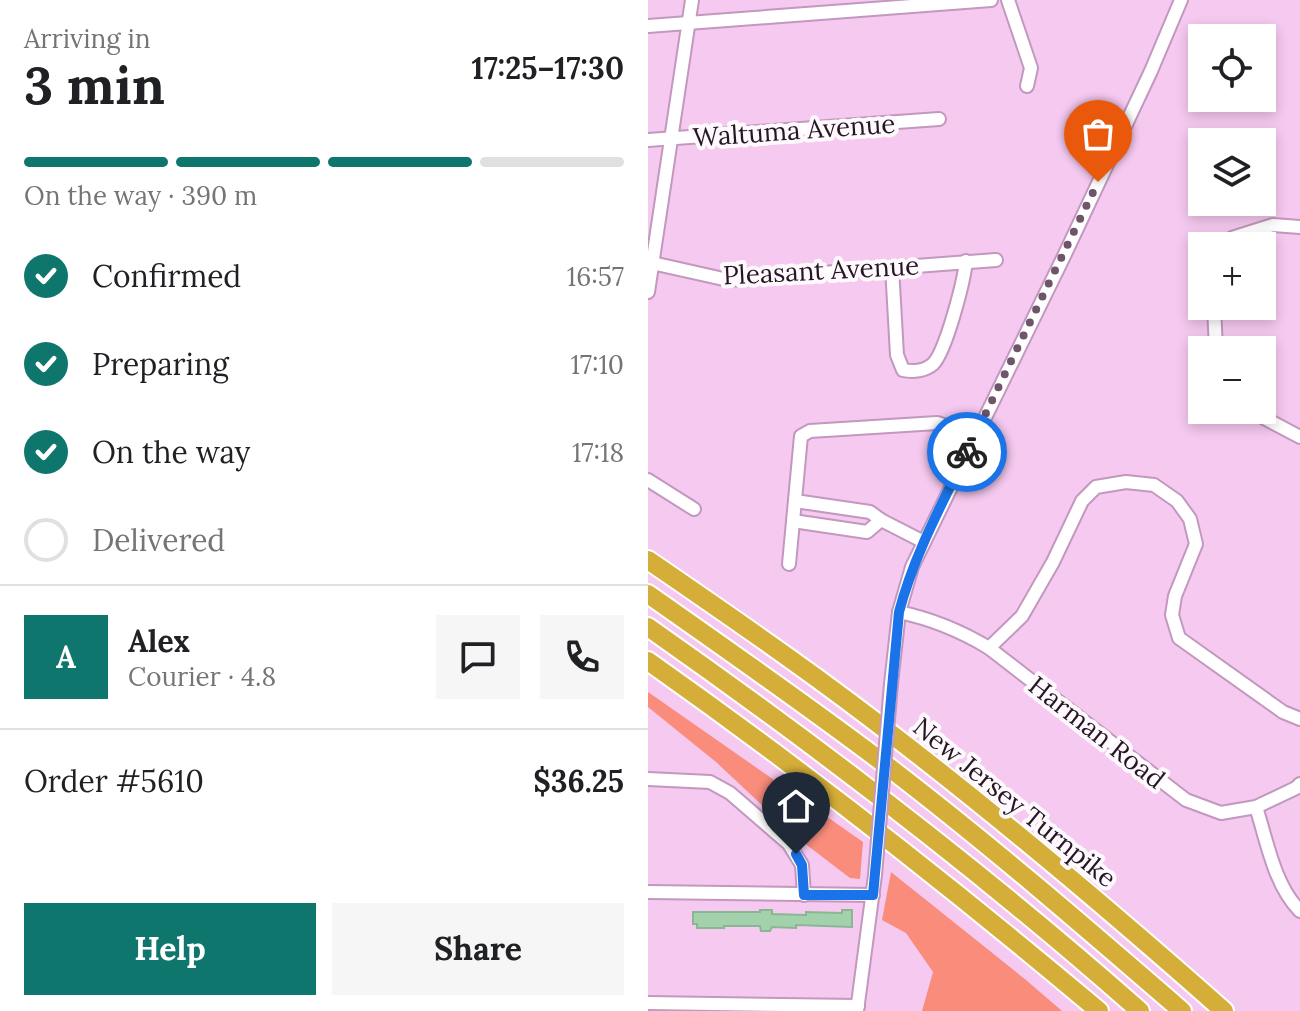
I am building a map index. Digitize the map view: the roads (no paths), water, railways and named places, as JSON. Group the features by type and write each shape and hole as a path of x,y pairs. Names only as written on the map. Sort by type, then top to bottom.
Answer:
{"highway":[{"name":"New Jersey Turnpike","path":"648,560 818,679 915,753 1072,879 1224,1011"},
{"name":"New Jersey Turnpike","path":"648,594 887,766 1054,901 1182,1011"},
{"path":"648,627 871,789 1035,921 1140,1011"},
{"path":"648,661 856,813 1099,1011"}],"street":[{"path":"648,292 650,262 692,0"},
{"path":"648,26 944,1 991,0"},
{"path":"1008,0 1031,68 1027,86"},
{"path":"648,1003 858,1009 873,895 899,612 909,576 1070,243 1181,0"},
{"name":"Waltuma Avenue","path":"648,140 939,119"},
{"path":"1251,232 1273,225 1300,227"},
{"name":"Pleasant Avenue","path":"650,262 728,280 996,260"},
{"path":"892,267 897,355 903,370 914,372 931,366 940,352 964,281 966,261"},
{"path":"789,564 801,436 810,431 937,423 975,434"},
{"path":"1275,424 1300,437"},
{"path":"648,480 694,509"},
{"path":"989,648 1022,616 1053,562 1082,501 1096,487 1126,482 1154,485 1177,501 1190,519 1196,544 1175,596 1172,615 1179,638 1283,712 1300,719"},
{"path":"795,501 870,512 924,542"},
{"path":"793,521 867,532 881,520"},
{"name":"Harman Road","path":"899,612 940,623 989,648 1186,800 1221,813 1256,807 1300,784"},
{"path":"648,779 710,782 730,793 789,844 802,865 804,895"},
{"path":"1256,807 1279,878 1292,903 1300,911"},
{"path":"648,892 873,895"}]}
